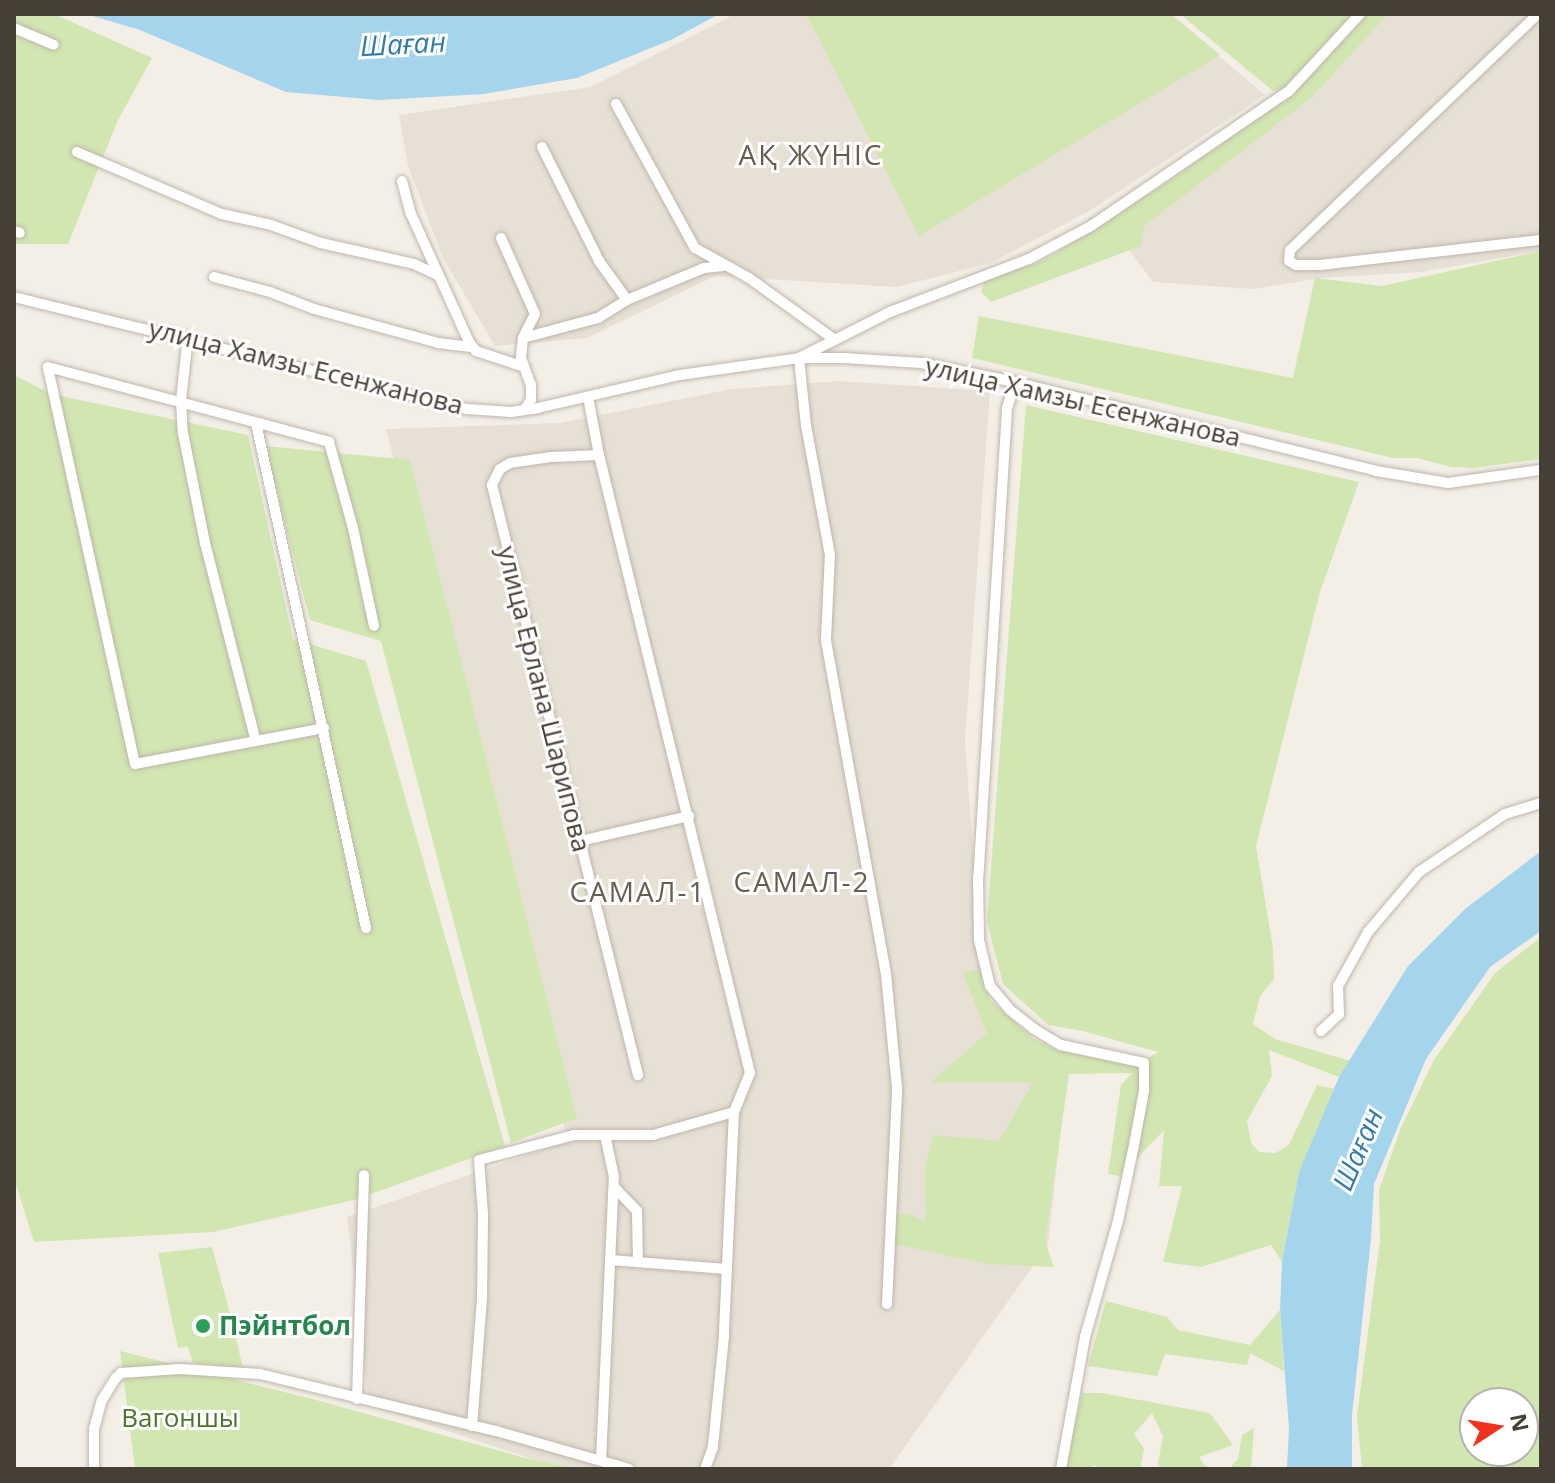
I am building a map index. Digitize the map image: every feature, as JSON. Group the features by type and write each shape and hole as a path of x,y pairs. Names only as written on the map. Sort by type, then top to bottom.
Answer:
{"street":[{"path":"887,1304 897,1088 884,960 826,639 830,555 806,426 799,358 890,312 1029,259 1091,226 1289,91 1360,14"},
{"path":"1538,14 1290,250 1289,261 1296,265 1320,265 1541,240"},
{"path":"14,28 54,45"},
{"path":"616,104 695,248 749,278 835,340"},
{"path":"542,147 599,261 627,300"},
{"path":"77,152 222,214 271,225 321,243 414,264 438,275"},
{"path":"402,181 411,214 473,347"},
{"path":"501,238 535,314 523,338 521,358 531,385 531,400 524,410"},
{"path":"523,338 598,318 627,300 704,268 725,266"},
{"path":"214,277 270,292 314,309 438,343 473,347 524,367"},
{"name":"улица Хамзы Есенжанова","path":"14,297 188,337 467,409 524,410 680,375 799,358 921,363 1015,382 1376,471 1433,481 1448,483 1541,470"},
{"path":"188,337 181,400 183,433 205,543 256,741"},
{"path":"324,728 135,764 48,367 181,400 329,442 353,528 374,626"},
{"path":"1015,382 1007,409 978,878 979,940 990,986 1010,1010 1034,1029 1061,1045 1144,1063 1144,1091 1131,1160 1115,1234 1085,1337 1061,1469"},
{"path":"588,397 599,455 750,1073 734,1112 715,1432 705,1469"},
{"path":"256,423 366,928"},
{"name":"улица Ерлана Шарипова","path":"599,455 510,463 500,469 492,485 638,1075"},
{"path":"1321,1031 1339,1014 1338,986 1368,932 1419,872 1505,814 1541,803"},
{"path":"580,841 689,816"},
{"path":"472,1426 483,1287 479,1160 574,1135 606,1138 653,1135 734,1112"},
{"path":"601,1461 614,1187 606,1138"},
{"path":"357,1399 364,1175"},
{"path":"614,1187 637,1211 638,1262"},
{"path":"610,1260 727,1269"},
{"path":"94,1469 94,1429 102,1400 121,1373 180,1369 260,1374 472,1426 629,1469"}],"shaded area":[{"name":"АҚ ЖҮНІС","path":"735,14 1169,14 1265,95 1091,210 991,263 896,287 715,276 587,338 495,346 443,258 408,166 399,115 591,87"},
{"path":"1345,14 1541,14 1541,251 1421,272 1322,278 1253,289 1153,282 1116,232 1272,96"},
{"path":"838,381 990,391 965,741 984,1003 1066,1080 1048,1245 889,1469 562,1469 369,1405 347,1217 568,1141 386,429 560,423 732,389"}],"green space":[{"path":"14,14 54,14 152,58 118,120 68,244 14,244"},
{"path":"806,14 1171,14 1220,55 919,236"},
{"path":"1180,14 1353,14 1287,86 1273,91"},
{"path":"1368,14 1388,14 1311,98 1144,226 1141,246 991,302 981,292 985,280 1044,260 1160,187 1293,94"},
{"path":"1541,251 1541,459 1474,468 1451,467 1417,458 1393,458 972,358 979,316 1293,378 1315,278 1382,286"},
{"path":"14,375 51,394 248,435 293,639 366,661 505,1146 354,1200 213,1232 34,1242 14,1178"},
{"path":"1026,405 1359,482 1320,592 1256,846 1273,948 1274,979 1260,996 1253,1024 1275,1039 1351,1061 1339,1077 1269,1050 1272,1076 1247,1121 1251,1143 1259,1152 1276,1153 1289,1145 1317,1085 1336,1089 1299,1172 1282,1262 1271,1245 1201,1267 1163,1262 1182,1186 1159,1186 1164,1130 1120,1176 1108,1174 1121,1085 1132,1073 1069,1074 1045,1242 1054,1267 989,1264 894,1244 893,1214 908,1214 926,1221 925,1168 933,1135 999,1141 1033,1082 931,1082 987,1033 962,972 979,970 990,1000 1034,1039 1059,1051 1134,1066 1158,1052 1083,1031 1048,1025 1003,984 987,921"},
{"path":"265,446 410,460 577,1118 511,1143 381,641 310,620"},
{"path":"1541,937 1541,1469 1362,1469 1357,1416 1380,1240 1379,1190 1400,1130 1434,1060 1495,973"},
{"name":"Пэйнтбол","path":"212,1247 243,1368 193,1363 188,1347 178,1348 158,1253"},
{"path":"1106,1301 1167,1317 1178,1330 1250,1345 1280,1310 1284,1371 1250,1353 1247,1365 1165,1354 1157,1376 1088,1366"},
{"name":"Вагоншы","path":"120,1351 320,1401 525,1458 579,1469 135,1469"},
{"path":"1082,1393 1102,1393 1210,1413 1233,1445 1199,1457 1205,1466 1213,1469 1161,1469 1158,1463 1163,1436 1152,1413 1134,1434 1144,1449 1140,1469 1099,1469 1094,1465 1089,1469 1066,1469"},
{"path":"1254,1428 1251,1469 1229,1469 1238,1459 1242,1435"}],"water":[{"name":"Шаған","path":"86,14 719,14 673,39 577,78 484,94 379,100 286,92 140,30"},
{"name":"Шаған","path":"1541,851 1541,931 1490,967 1426,1059 1374,1184 1352,1415 1352,1469 1287,1469 1289,1429 1280,1310 1282,1262 1299,1172 1339,1077 1408,966 1465,909"}],"place":[{"name":"Пэйнтбол","path":"203,1326"}],"district":[{"name":"АҚ ЖҮНІС","path":"811,154"},
{"name":"САМАЛ-2","path":"802,881"},
{"name":"САМАЛ-1","path":"638,891"}]}
